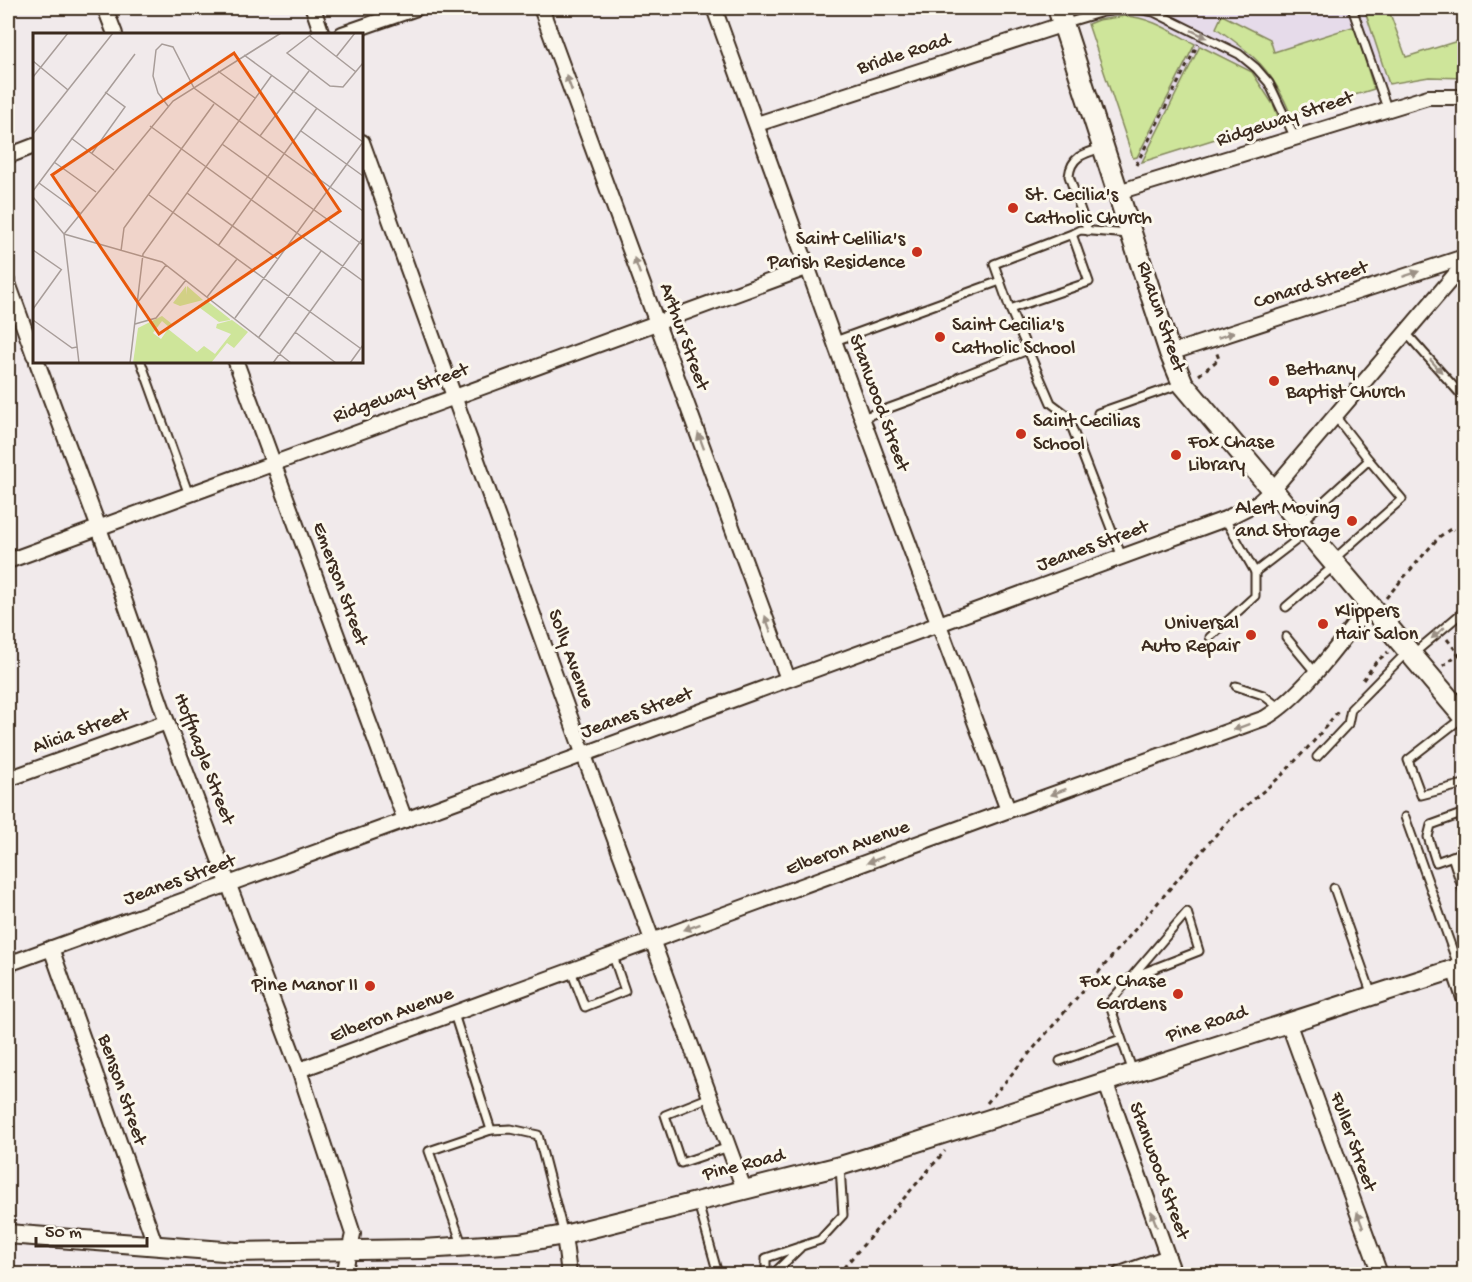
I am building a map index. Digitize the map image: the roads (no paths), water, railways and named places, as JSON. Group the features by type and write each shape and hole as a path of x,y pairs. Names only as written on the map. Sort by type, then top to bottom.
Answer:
{"main road":[{"name":"Rhawn Street","path":"1061,16 1170,353 1273,489 1334,562 1378,601 1410,653 1464,717"}],"street":[{"path":"105,8 115,33"},
{"path":"313,8 322,33"},
{"path":"345,33 417,8"},
{"name":"Arthur Street","path":"541,8 788,679"},
{"name":"Stanwood Street","path":"714,8 862,418 1008,810"},
{"name":"Bridle Road","path":"757,124 1061,16"},
{"name":"Ridgeway Street","path":"1118,192 1387,108 1428,97 1464,98"},
{"name":"Solly Avenue","path":"363,145 744,1189"},
{"path":"8,156 33,146"},
{"name":"Conard Street","path":"1170,353 1464,257"},
{"name":"Jeanes Street","path":"8,964 1225,519 1259,502 1273,489 1407,334 1464,264"},
{"name":"Ridgeway Street","path":"8,561 809,267"},
{"path":"8,283 33,352"},
{"name":"Hoffnagle Street","path":"37,363 99,528 167,722 299,1070 353,1234 344,1275"},
{"name":"Emerson Street","path":"236,363 405,820"},
{"name":"Elberon Avenue","path":"299,1070 1265,718 1281,709 1378,601"},
{"name":"Alicia Street","path":"8,779 167,722"},
{"name":"Benson Street","path":"51,948 155,1244"},
{"path":"1459,968 1464,998"},
{"name":"Pine Road","path":"8,1234 236,1252 349,1251 519,1243 840,1166 1459,968"},
{"name":"Fuller Street","path":"1288,1022 1380,1275"},
{"name":"Stanwood Street","path":"1105,1081 1174,1275"},
{"path":"564,1234 569,1275"},
{"path":"1120,1275 1168,1257"}],"lane":[{"path":"1061,16 1134,8 1154,12 1239,54 1269,82 1295,138"},
{"path":"1352,8 1387,108"},
{"path":"1088,231 1069,176 1070,168 1075,159 1103,148"},
{"path":"1122,557 1067,415 1051,403 1010,309 994,264 1080,230 1132,234"},
{"path":"1010,309 1089,282 1072,234"},
{"path":"835,340 1000,281"},
{"path":"1407,334 1464,398"},
{"path":"862,418 944,388 959,377 1028,350"},
{"path":"141,363 189,495"},
{"path":"1098,413 1191,380"},
{"path":"1286,607 1402,499 1335,416"},
{"path":"1255,572 1305,527 1369,460"},
{"path":"1210,637 1255,596 1255,572 1225,519"},
{"path":"1317,757 1348,724 1351,709 1410,653 1464,611"},
{"path":"1286,637 1315,672"},
{"path":"1236,686 1263,695 1281,709"},
{"path":"1464,717 1408,760 1420,795 1464,784"},
{"path":"1464,813 1431,825 1428,837 1436,862 1464,852"},
{"path":"1405,817 1459,968"},
{"path":"1452,856 1464,893"},
{"path":"1334,888 1372,995"},
{"path":"1132,977 1199,951 1187,912 1109,1004 1132,1072"},
{"path":"572,971 585,1007 625,991 613,956"},
{"path":"454,1014 491,1130"},
{"path":"1060,1061 1121,1039"},
{"path":"710,1097 665,1115 681,1163 729,1147"},
{"path":"462,1247 429,1151 491,1130 511,1129 538,1135 564,1234"},
{"path":"766,1275 766,1258 820,1240 843,1215 840,1166"},
{"path":"698,1201 718,1275"},
{"path":"773,1275 802,1246"}],"place":[{"name":"St. Cecilia's Catholic Church","path":"1013,208"},
{"name":"Saint Celilia's Parish Residence","path":"917,252"},
{"name":"Saint Cecilia's Catholic School","path":"940,337"},
{"name":"Bethany Baptist Church","path":"1274,381"},
{"name":"Saint Cecilias School","path":"1021,434"},
{"name":"Fox Chase Library","path":"1176,455"},
{"name":"Alert Moving and Storage","path":"1352,521"},
{"name":"Klippers Hair Salon","path":"1323,624"},
{"name":"Universal Auto Repair","path":"1251,635"},
{"name":"Pine Manor II","path":"370,986"},
{"name":"Fox Chase Gardens","path":"1178,994"}]}
